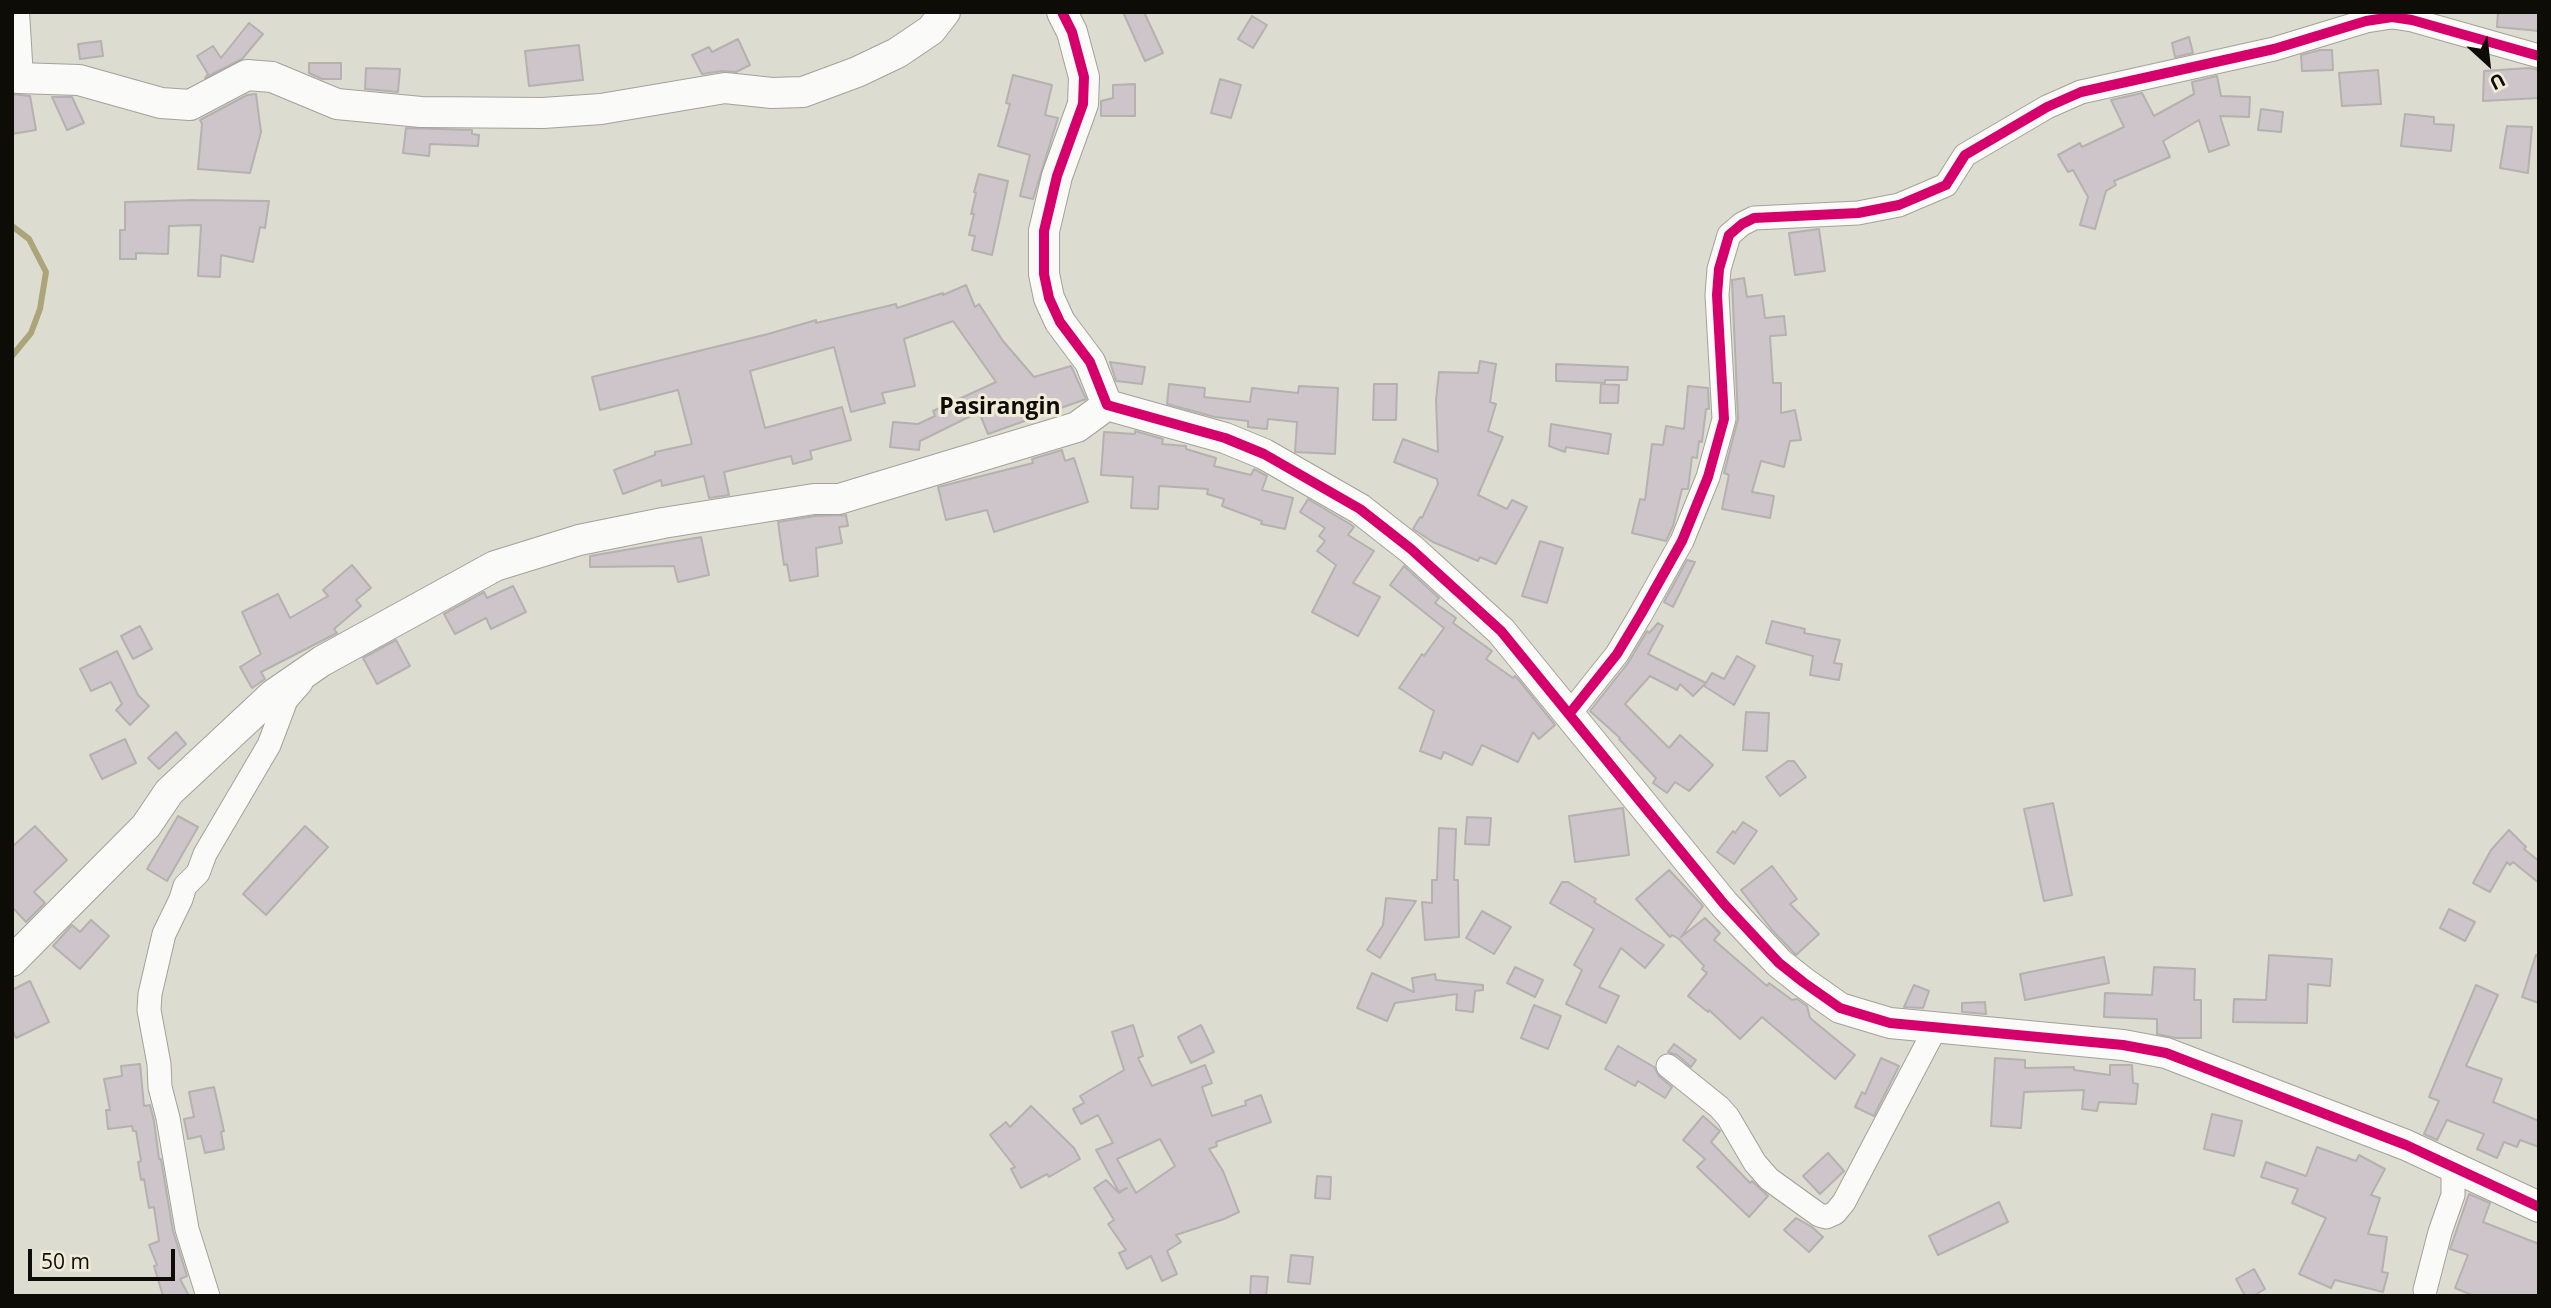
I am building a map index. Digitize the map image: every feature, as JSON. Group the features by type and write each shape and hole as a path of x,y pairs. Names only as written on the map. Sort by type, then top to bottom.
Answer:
{"street":[{"path":"14,12 15,78 79,80 161,103 190,105 247,75 272,77 337,104 421,112 543,113 601,109 725,88 772,93 803,92 857,72 897,53 931,30 945,12"},
{"path":"1062,12 1072,32 1084,77 1083,104 1057,176 1044,231 1044,274 1049,298 1060,321 1090,362 1107,405"},
{"path":"1570,713 1617,654 1635,624 1682,541 1708,477 1724,419 1717,295 1719,269 1729,235 1742,224 1754,218 1857,213 1899,205 1946,185 1965,155 2047,107 2081,92 2274,48 2366,21 2392,18 2413,20 2539,55"},
{"path":"12,961 146,826 169,792 274,694 322,661 495,566 579,540 774,505 814,499 839,499 1077,427 1107,405"},
{"path":"1107,405 1225,438 1264,454 1360,509 1411,549 1501,631 1724,904 1779,963 1821,997 1840,1008 1890,1023 2123,1045 2166,1053 2406,1145 2539,1208"},
{"path":"208,1296 187,1229 160,1087 159,1064 149,1010 150,993 164,934 185,886 198,873 205,855 269,745 286,699 322,661"},
{"path":"1668,1066 1728,1117 1755,1163 1769,1179 1819,1215 1826,1217 1835,1213 1844,1202 1935,1029"},
{"path":"2425,1290 2453,1195 2453,1165"}],"building":[{"path":"1123,12 1144,12 1163,53 1145,61"},
{"path":"2498,12 2539,12 2539,31 2497,27"},
{"path":"1252,16 1267,25 1253,48 1238,39"},
{"path":"249,23 263,34 242,59 205,78 208,74 197,56 213,46 221,58"},
{"path":"2189,37 2193,53 2175,57 2172,43"},
{"path":"738,39 750,65 736,72 702,74 692,55 709,47 712,52"},
{"path":"101,41 103,56 80,59 78,44"},
{"path":"579,45 583,80 529,86 525,51"},
{"path":"2332,50 2333,70 2302,71 2301,55"},
{"path":"309,63 341,63 341,79 322,79 309,73"},
{"path":"366,68 400,69 398,92 365,89"},
{"path":"2529,68 2539,70 2539,98 2483,101 2484,71"},
{"path":"2378,70 2381,104 2342,106 2339,73"},
{"path":"1013,75 1052,85 1045,115 1058,118 1033,199 1020,196 1030,155 998,146 1010,104 1006,103"},
{"path":"2217,76 2221,96 2250,97 2249,117 2220,116 2229,145 2209,152 2199,120 2163,141 2170,157 2114,181 2116,185 2106,191 2095,229 2080,225 2088,197 2073,170 2068,172 2058,155 2080,143 2082,147 2124,127 2111,100 2142,93 2154,116 2194,94 2192,82"},
{"path":"1220,79 1241,85 1231,118 1211,113"},
{"path":"1135,84 1135,116 1101,116 1101,101 1113,98 1113,85"},
{"path":"12,94 30,96 36,130 12,134"},
{"path":"256,94 261,132 250,173 198,169 202,124 200,120 247,95"},
{"path":"52,97 72,97 84,123 67,130"},
{"path":"2261,109 2283,112 2281,132 2258,130"},
{"path":"2405,114 2434,117 2434,124 2454,125 2451,151 2401,146"},
{"path":"2507,126 2532,127 2528,173 2500,168"},
{"path":"406,128 472,130 472,134 479,135 478,146 430,144 429,156 403,153"},
{"path":"979,174 1008,181 992,255 972,250 975,236 969,235"},
{"path":"269,201 265,228 260,227 253,262 221,255 220,277 198,276 201,225 169,226 168,254 136,253 136,259 120,259 120,230 125,230 125,202"},
{"path":"1819,229 1825,271 1795,275 1789,233"},
{"path":"1744,278 1747,297 1762,295 1765,318 1784,316 1786,335 1770,336 1773,383 1781,383 1781,413 1795,410 1801,440 1790,441 1784,467 1761,461 1752,492 1774,496 1770,518 1722,509 1729,475 1724,473 1738,419 1732,280"},
{"path":"966,285 975,307 979,304 1003,341 1034,377 1071,366 1086,399 988,434 979,412 920,441 919,450 890,447 893,422 918,424 935,416 933,411 996,382 953,321 904,339 915,386 882,393 885,403 851,412 834,347 750,371 765,428 842,407 851,440 810,451 812,459 793,464 791,456 724,472 729,495 709,498 704,476 662,486 661,480 623,494 614,470 655,455 655,452 692,444 678,390 600,410 592,377 816,320 816,323 896,304 897,308 943,295"},
{"path":"1480,361 1496,364 1490,402 1496,404 1488,431 1503,437 1478,495 1507,509 1512,500 1527,507 1496,564 1480,557 1478,561 1433,542 1413,529 1420,517 1422,518 1438,484 1437,479 1394,462 1403,439 1438,452 1436,400 1439,372 1478,373"},
{"path":"1110,362 1145,367 1142,384 1116,381"},
{"path":"1556,364 1628,367 1627,380 1605,380 1605,383 1556,381"},
{"path":"1169,384 1205,388 1204,397 1250,402 1252,388 1298,393 1299,386 1338,388 1335,454 1295,452 1297,422 1268,419 1267,429 1248,427 1248,421 1215,417 1167,404"},
{"path":"1374,384 1397,384 1396,420 1373,420"},
{"path":"1601,384 1619,385 1618,403 1600,403"},
{"path":"1688,386 1708,388 1709,409 1706,409 1697,458 1692,457 1688,489 1682,489 1673,526 1666,541 1632,533 1640,499 1645,500 1652,444 1663,445 1666,426 1684,429"},
{"path":"1551,424 1611,434 1608,454 1566,447 1565,452 1549,446"},
{"path":"1135,431 1163,439 1162,444 1186,446 1186,449 1216,458 1214,466 1251,475 1254,469 1267,476 1262,490 1293,498 1285,529 1261,524 1262,521 1222,506 1224,499 1207,494 1208,489 1159,486 1158,509 1131,508 1133,477 1101,475 1104,432 1135,434"},
{"path":"1062,450 1065,461 1074,458 1088,502 994,532 987,510 946,520 938,487 1033,463 1032,459"},
{"path":"1308,499 1354,527 1348,535 1374,551 1353,583 1380,597 1358,636 1312,612 1336,565 1317,551 1325,541 1319,536 1325,528 1300,512"},
{"path":"846,515 848,526 839,527 842,543 816,548 818,576 790,581 787,564 784,565 778,522 815,516"},
{"path":"701,537 709,575 678,582 674,566 590,567 590,556"},
{"path":"1540,541 1563,548 1547,603 1522,596"},
{"path":"1687,560 1695,562 1673,607 1664,602"},
{"path":"352,565 371,588 356,600 361,606 334,629 337,633 261,672 265,679 252,688 240,667 261,654 242,612 278,594 290,618 328,596 323,590"},
{"path":"1404,566 1439,598 1435,603 1456,618 1453,623 1492,651 1486,659 1513,678 1515,676 1555,725 1539,739 1533,732 1518,762 1482,745 1472,765 1444,752 1441,759 1420,751 1434,711 1399,688 1444,628 1390,585"},
{"path":"513,586 526,612 491,629 486,618 455,634 444,614 484,592 487,598"},
{"path":"1772,621 1805,629 1804,633 1840,640 1834,663 1842,664 1839,680 1810,675 1813,656 1766,643"},
{"path":"1658,623 1663,626 1648,654 1706,683 1693,696 1680,684 1677,690 1650,676 1625,704 1669,748 1680,735 1713,765 1689,791 1675,782 1667,793 1653,783 1656,778 1620,738 1590,711 1628,663 1647,631 1649,633"},
{"path":"140,626 152,649 133,659 121,636"},
{"path":"396,640 410,666 377,684 363,658"},
{"path":"117,651 138,695 149,706 130,725 116,710 122,704 111,682 91,691 80,669"},
{"path":"1737,656 1755,666 1734,705 1704,686 1712,673 1724,679"},
{"path":"1746,712 1769,713 1767,751 1743,750"},
{"path":"176,732 186,744 159,769 148,758"},
{"path":"125,739 136,763 102,779 90,755"},
{"path":"1788,761 1794,761 1806,777 1780,796 1766,777"},
{"path":"2053,803 2072,895 2044,901 2024,809"},
{"path":"1623,808 1629,855 1575,862 1569,816"},
{"path":"178,816 198,827 167,881 147,869"},
{"path":"1467,817 1491,818 1489,845 1465,844"},
{"path":"1743,822 1757,831 1734,864 1717,852"},
{"path":"35,826 67,860 34,892 45,903 26,922 12,907 12,847"},
{"path":"305,826 328,847 266,915 243,894"},
{"path":"1439,828 1456,829 1454,880 1458,880 1459,937 1425,940 1422,902 1432,903 1432,880 1437,880"},
{"path":"2509,830 2526,847 2524,849 2539,861 2539,883 2513,862 2510,865 2507,862 2490,892 2473,883 2491,850"},
{"path":"1772,866 1797,899 1790,904 1819,934 1796,955 1772,930 1741,890"},
{"path":"1669,870 1703,906 1681,937 1705,918 1720,933 1714,940 1767,986 1769,983 1792,1000 1797,999 1807,1006 1810,1018 1855,1055 1835,1079 1762,1017 1740,1039 1709,1010 1708,1012 1688,996 1707,973 1702,969 1704,966 1679,939 1672,935 1670,937 1636,899"},
{"path":"1562,882 1568,882 1596,899 1594,902 1664,945 1645,968 1621,948 1599,987 1619,996 1606,1023 1566,1004 1582,970 1574,965 1594,929 1550,903"},
{"path":"1386,898 1416,901 1380,958 1367,950 1383,925"},
{"path":"2449,909 2475,922 2465,941 2440,928"},
{"path":"1482,911 1511,927 1494,954 1466,938"},
{"path":"91,920 109,936 80,969 53,946 72,925 80,932"},
{"path":"2269,955 2332,959 2330,986 2308,984 2307,1023 2233,1022 2234,999 2266,1000"},
{"path":"2536,955 2539,955 2539,1003 2522,997"},
{"path":"2104,957 2109,983 2025,1000 2020,974"},
{"path":"1515,967 1543,980 1535,997 1507,983"},
{"path":"2154,967 2195,969 2194,1000 2201,1000 2201,1038 2176,1038 2157,1034 2157,1019 2104,1017 2105,993 2152,995"},
{"path":"1372,973 1414,992 1412,978 1435,974 1436,980 1483,985 1483,990 1475,991 1473,1012 1456,1010 1457,994 1395,1003 1387,1021 1357,1008"},
{"path":"30,981 49,1022 16,1038 12,1029 12,990"},
{"path":"1914,985 1929,991 1923,1008 1904,1007"},
{"path":"2476,985 2498,995 2466,1066 2502,1079 2493,1102 2539,1121 2539,1147 2520,1140 2517,1147 2504,1142 2497,1158 2477,1149 2484,1134 2447,1120 2437,1140 2424,1134 2439,1101 2429,1097"},
{"path":"1985,1002 1986,1014 1962,1012 1962,1003"},
{"path":"1534,1005 1561,1016 1548,1049 1521,1038"},
{"path":"1133,1025 1143,1056 1138,1058 1152,1086 1205,1065 1212,1083 1202,1087 1212,1116 1246,1105 1245,1101 1261,1095 1271,1122 1216,1142 1217,1146 1209,1149 1223,1171 1239,1212 1176,1235 1181,1242 1167,1251 1177,1274 1162,1281 1151,1256 1127,1269 1119,1253 1126,1250 1108,1224 1114,1220 1094,1188 1106,1180 1119,1193 1127,1188 1119,1192 1096,1150 1113,1143 1098,1115 1081,1124 1073,1109 1084,1103 1080,1096 1124,1070 1112,1032","holes":["1160,1139 1175,1166 1136,1193 1117,1159"]},
{"path":"1201,1025 1214,1052 1191,1063 1178,1037"},
{"path":"1674,1044 1696,1060 1691,1067 1677,1055 1668,1052"},
{"path":"1618,1046 1654,1067 1659,1076 1672,1087 1665,1098 1638,1081 1635,1086 1605,1069"},
{"path":"1881,1058 1899,1066 1874,1116 1855,1107 1862,1092 1865,1094"},
{"path":"1995,1058 2025,1060 2025,1068 2074,1067 2074,1070 2110,1075 2110,1065 2132,1065 2133,1083 2138,1084 2136,1104 2099,1102 2097,1111 2082,1109 2084,1090 2024,1092 2021,1128 1991,1126"},
{"path":"140,1064 144,1106 150,1105 173,1231 187,1276 180,1279 189,1296 163,1296 154,1266 157,1265 149,1245 159,1241 154,1207 149,1208 144,1179 141,1180 136,1131 133,1131 132,1126 108,1129 106,1110 110,1110 104,1079 122,1076 121,1066"},
{"path":"214,1087 224,1131 221,1132 224,1149 205,1153 201,1136 188,1139 184,1119 194,1117 189,1092"},
{"path":"1031,1106 1074,1148 1080,1159 1049,1177 1047,1174 1021,1188 1011,1169 1015,1167 990,1135 1006,1122 1010,1127"},
{"path":"2212,1114 2242,1121 2234,1156 2204,1149"},
{"path":"1703,1116 1720,1131 1711,1142 1750,1183 1752,1181 1768,1196 1749,1217 1697,1167 1705,1159 1683,1140"},
{"path":"2317,1147 2356,1161 2359,1155 2385,1169 2371,1195 2380,1198 2368,1234 2387,1237 2382,1272 2388,1273 2383,1292 2335,1280 2331,1288 2299,1274 2326,1218 2292,1203 2298,1189 2261,1177 2266,1162 2306,1176"},
{"path":"1828,1153 1844,1171 1820,1194 1803,1176"},
{"path":"1317,1176 1331,1177 1330,1199 1315,1198"},
{"path":"2469,1194 2490,1203 2483,1222 2539,1244 2539,1296 2474,1296 2455,1288 2468,1255 2450,1249"},
{"path":"1999,1202 2008,1222 1938,1255 1929,1236"},
{"path":"1796,1218 1823,1237 1809,1252 1784,1230"},
{"path":"1291,1255 1313,1257 1310,1284 1288,1282"},
{"path":"2254,1269 2265,1289 2253,1296 2245,1296 2236,1279"},
{"path":"1251,1276 1268,1277 1266,1296 1250,1296"}],"waterway":[{"path":"12,226 29,239 46,272 40,309 31,333 12,356"}],"cycle path":[{"path":"1062,12 1072,32 1084,77 1083,104 1057,176 1044,231 1044,274 1049,298 1060,322 1090,362 1107,405 1225,438 1264,454 1360,509 1411,549 1501,631 1724,904 1779,963 1840,1008 1890,1023 2123,1045 2166,1053 2406,1145 2539,1207"},
{"path":"1570,713 1617,654 1641,614 1682,541 1708,477 1724,419 1717,295 1719,269 1729,235 1742,224 1754,218 1858,213 1899,205 1946,185 1965,155 2047,107 2081,92 2274,49 2366,21 2392,17 2412,20 2539,56"}],"district":[{"name":"Pasirangin","path":"1000,407"}]}
